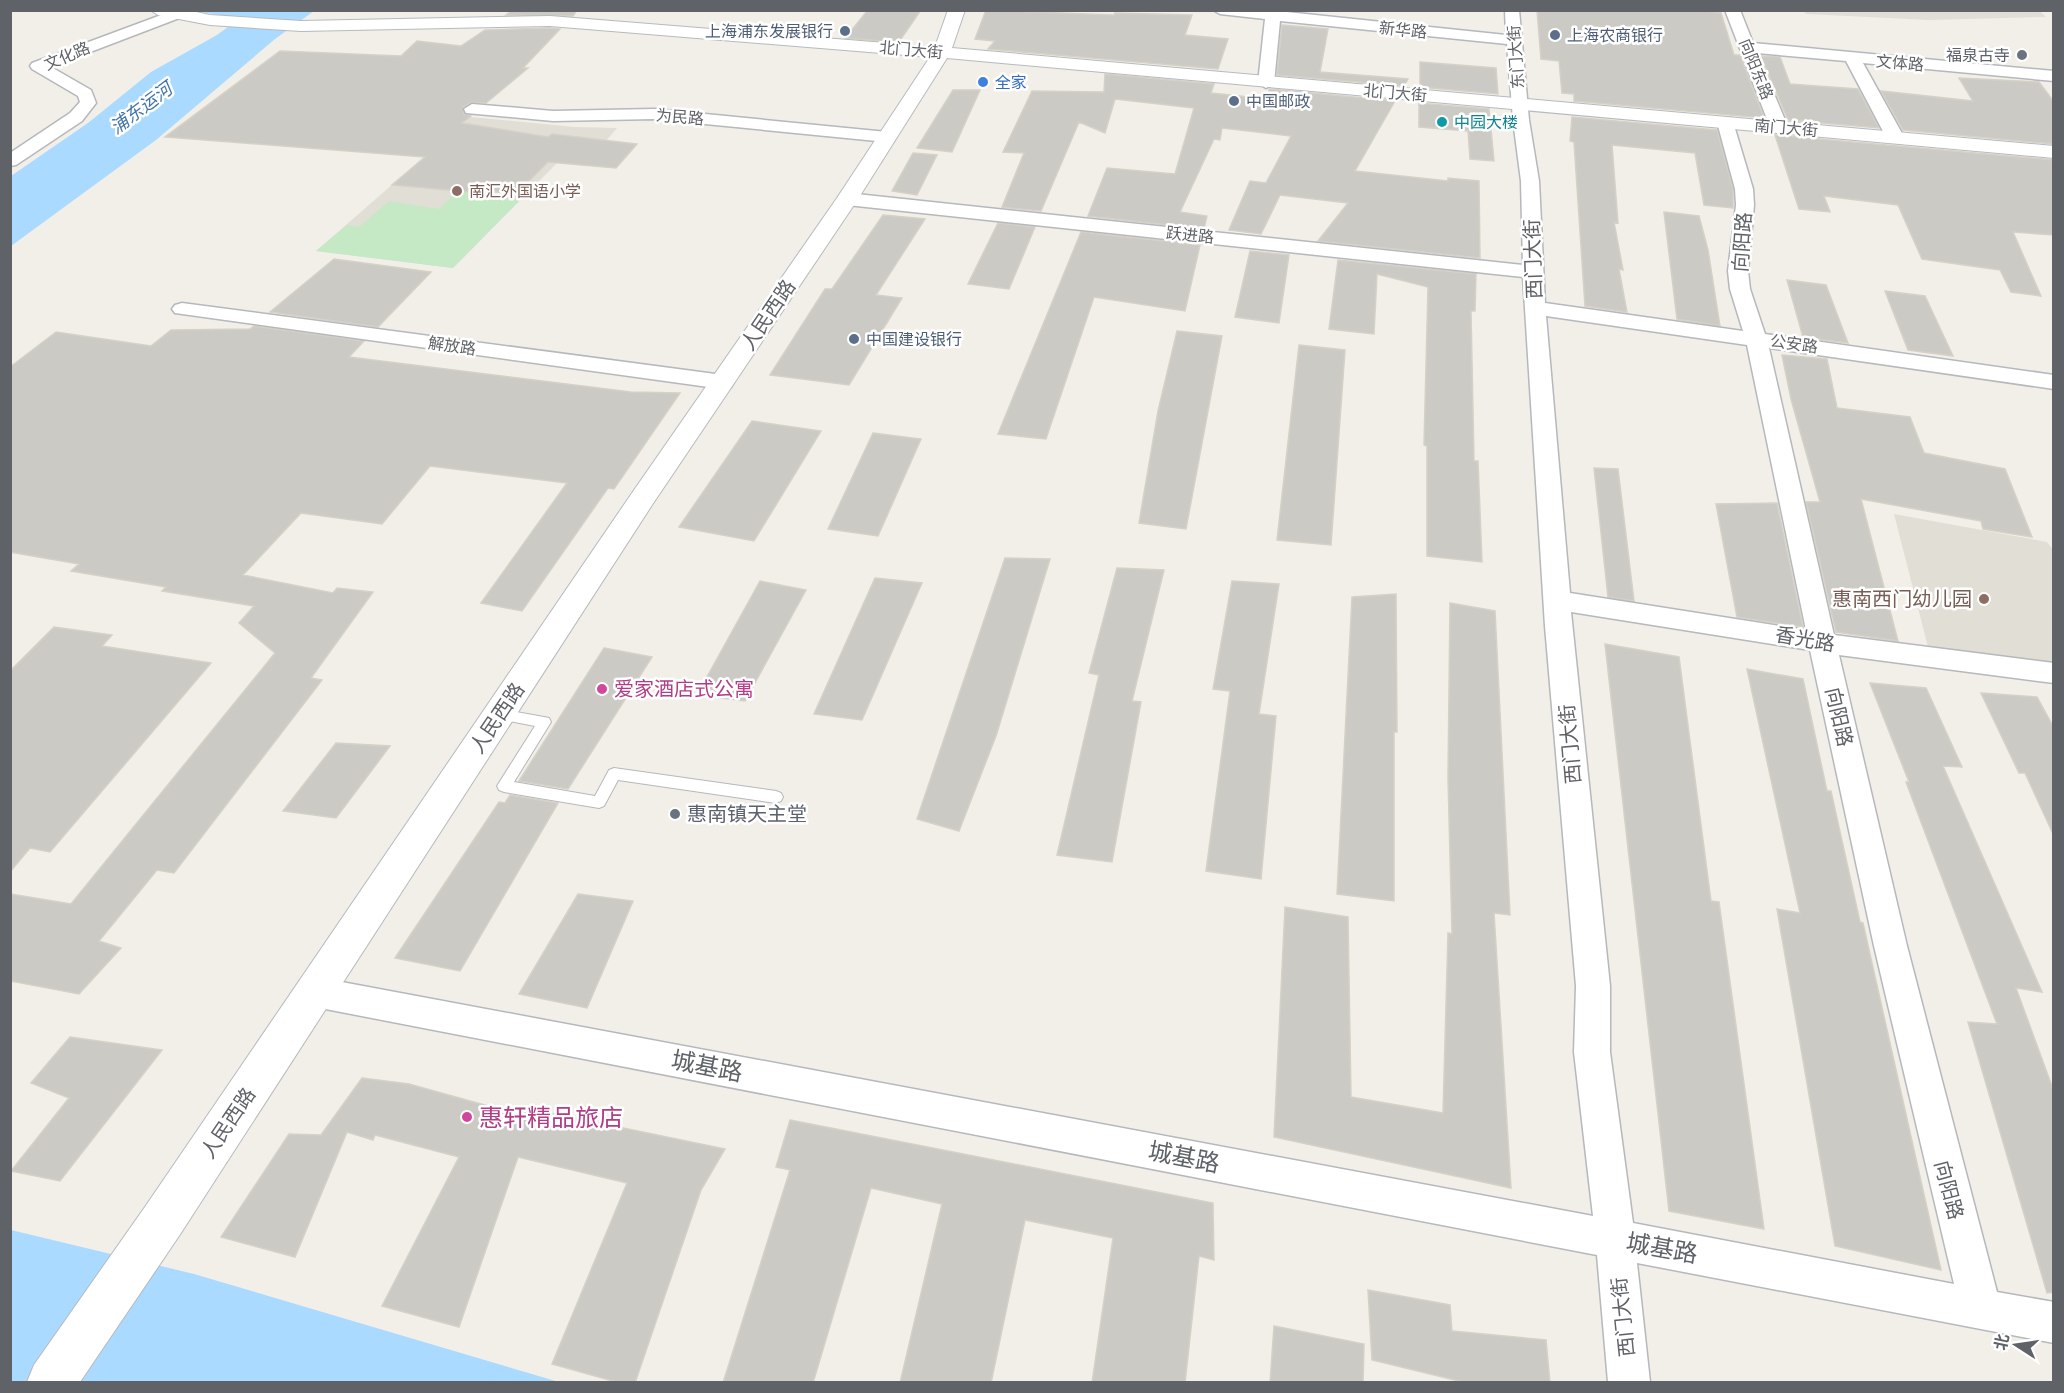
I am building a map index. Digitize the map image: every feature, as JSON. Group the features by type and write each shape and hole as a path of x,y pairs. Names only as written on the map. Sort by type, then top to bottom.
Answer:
{"street":[{"name":"北门大街","path":"158,10 219,21 301,26 530,20 941,53 1520,104"},
{"name":"人民西路","path":"51,1383 163,1220 499,714 847,198 941,53 957,10"},
{"name":"新华路","path":"1220,10 1514,40"},
{"name":"东门大街","path":"1512,10 1520,104"},
{"name":"向阳东路","path":"1732,10 1779,127"},
{"name":"文化路","path":"10,161 76,117 87,107 85,93 38,66 177,14"},
{"path":"1266,83 1273,17"},
{"name":"文体路","path":"1747,47 2050,80"},
{"path":"1853,59 1895,138"},
{"name":"南门大街","path":"1520,104 2054,152"},
{"name":"西门大街","path":"1520,104 1530,181 1535,308 1557,600 1593,986 1592,1052 1615,1240 1629,1383"},
{"name":"为民路","path":"472,109 553,116 654,114 887,137"},
{"name":"向阳路","path":"1725,122 1744,189 1745,205 1738,271 1740,289 1756,338 1821,642 1934,1131 1981,1309"},
{"name":"跃进路","path":"847,198 1533,272"},
{"name":"公安路","path":"1535,308 2054,382"},
{"name":"解放路","path":"182,309 723,382"},
{"name":"香光路","path":"1557,600 1821,642 2054,674"},
{"name":"城基路","path":"315,992 2054,1323"}],"lane":[{"path":"499,714 544,722 504,786 599,802 614,774 776,797"}],"shaded area":[{"path":"2039,10 2046,17 1929,20 1806,14 1804,11"},
{"name":"南汇外国语小学","path":"470,117 575,127 617,128 585,166 558,162 453,268 316,251"},
{"name":"惠南西门幼儿园","path":"1894,514 2047,542 2053,550 2053,666 1928,647"}],"green space":[{"path":"458,190 521,199 453,268 316,251 347,225 359,227 389,201 439,209"}],"water":[{"name":"浦东运河","path":"194,11 314,11 275,39 156,140 11,246 11,176 88,123 151,72 217,35 228,27 233,17"},
{"path":"11,1230 194,1274 559,1382 11,1382"}],"building":[{"path":"512,10 577,10 573,16 506,15"},
{"path":"868,10 921,10 901,39 895,42 845,38"},
{"path":"986,10 1114,15 1115,13 1192,15 1185,35 1228,39 1218,69 988,49 995,41 975,39"},
{"path":"1537,10 1697,10 1721,13 1734,55 1740,55 1764,118 1574,101 1574,94 1562,93 1559,61 1541,59"},
{"path":"1282,25 1328,29 1320,72 1408,79 1404,86 1277,75"},
{"path":"560,29 523,68 528,68 486,103 472,102 463,107 464,114 471,116 462,123 548,137 552,134 637,144 616,168 548,162 516,194 473,189 471,192 392,185 425,157 165,137 280,51 401,56 417,41 461,46 485,30"},
{"path":"1761,56 1780,57 1790,84 1858,89 1879,128 1788,120"},
{"path":"1420,62 1496,68 1498,94 1420,87"},
{"path":"1105,74 1214,84 1211,93 1268,99 1269,89 1395,101 1355,171 1448,181 1448,178 1479,181 1480,258 1318,241 1348,203 1280,195 1261,234 1229,230 1250,181 1266,183 1291,136 1222,128 1220,140 1214,139 1180,212 1207,216 1204,229 1088,216 1107,168 1175,174 1194,108 1115,99 1105,133 1079,122 1041,211 1002,207 1024,153 1003,152 1032,91 1104,92"},
{"path":"1959,78 2039,82 2054,102 2054,144 1903,130 1881,91 1973,101"},
{"path":"953,90 980,90 952,152 917,148"},
{"path":"1419,103 1489,109 1494,161 1470,159 1468,131 1419,127"},
{"path":"1572,117 1717,130 1733,189 1733,208 1704,205 1695,153 1612,145 1618,223 1614,222 1623,270 1619,269 1627,312 1585,306 1574,142 1570,141"},
{"path":"1775,135 2054,160 2054,235 2013,232 2041,296 2011,292 2000,270 1922,259 1898,205 1824,196 1830,212 1799,209"},
{"path":"913,153 937,155 917,195 892,191"},
{"path":"1664,212 1699,216 1708,250 1720,326 1677,319"},
{"name":"中国建设银行","path":"883,215 925,219 876,295 902,298 849,385 770,375 825,289 832,289"},
{"path":"998,223 1035,227 1009,289 968,284"},
{"path":"1081,232 1200,245 1185,311 1094,297 1046,439 998,434"},
{"path":"1250,251 1289,255 1279,323 1235,317"},
{"path":"334,259 431,272 378,327 270,312"},
{"path":"1338,260 1476,274 1475,311 1471,311 1474,461 1478,461 1482,562 1427,556 1427,446 1424,445 1428,287 1377,274 1374,334 1329,329"},
{"path":"1787,280 1826,285 1848,343 1803,337"},
{"path":"1885,291 1925,296 1953,356 1908,350"},
{"path":"254,326 364,341 349,357 631,392 680,393 614,489 608,488 522,611 481,603 567,483 430,466 382,524 301,513 243,575 333,593 337,588 373,592 311,678 322,680 174,873 157,870 99,941 121,948 79,994 10,981 10,894 71,904 275,653 239,623 254,606 162,591 166,587 71,571 79,564 10,552 10,367 56,332 151,346 171,330 250,329"},
{"path":"1177,331 1222,336 1186,529 1139,523 1158,411"},
{"path":"1299,345 1345,350 1331,545 1277,540"},
{"path":"1782,355 1827,359 1837,408 1910,417 1924,453 2005,469 2032,537 1983,529 1981,521 1861,499 1898,641 1836,632 1806,502 1820,502 1791,399"},
{"path":"752,421 821,431 754,541 679,527"},
{"path":"873,433 921,439 878,536 828,529"},
{"path":"1594,468 1618,469 1634,601 1608,597"},
{"path":"1777,503 1803,627 1737,617 1716,504"},
{"path":"1005,558 1050,559 996,736 959,831 917,819"},
{"path":"1117,568 1164,570 1132,701 1141,702 1112,862 1057,855 1099,675 1089,673"},
{"path":"875,578 922,583 862,720 814,714"},
{"path":"760,581 806,590 745,701 697,695"},
{"path":"1232,581 1279,584 1259,714 1276,716 1261,879 1206,871 1230,691 1213,689"},
{"path":"1396,594 1397,732 1394,732 1394,901 1337,894 1352,597"},
{"path":"1450,603 1495,611 1510,915 1494,913 1511,1188 1274,1137 1285,907 1348,917 1351,1097 1443,1113 1448,933 1452,934 1448,778"},
{"path":"54,627 112,635 102,646 211,663 50,852 30,848 10,872 10,671"},
{"path":"1605,644 1679,657 1711,901 1719,902 1764,1229 1669,1211"},
{"path":"604,648 652,657 568,789 519,781"},
{"path":"1747,669 1803,679 1827,791 1831,791 1860,922 1863,923 1941,1270 1835,1246 1777,909 1800,913"},
{"path":"1870,683 1926,688 1962,767 1943,766 2042,992 2016,988 2054,1092 2054,1292 2047,1293 1968,1022 1997,1024 1906,782 1909,782"},
{"path":"1981,693 2037,697 2054,728 2054,836 2025,773 2019,773"},
{"path":"336,743 390,746 336,818 283,811"},
{"path":"510,795 558,803 460,971 395,958 499,802 505,803"},
{"path":"578,894 633,901 587,1008 519,994"},
{"path":"70,1037 162,1050 60,1181 11,1171 69,1098 31,1083"},
{"path":"362,1078 409,1084 524,1116 527,1108 725,1149 701,1190 635,1383 620,1383 552,1364 627,1183 518,1157 459,1327 382,1306 459,1157 375,1135 373,1140 347,1132 295,1257 221,1237 289,1134 321,1135"},
{"path":"790,1120 1213,1203 1214,1260 1199,1256 1185,1383 1092,1383 1113,1238 1025,1220 991,1383 900,1383 942,1204 871,1188 813,1383 723,1383 790,1170 776,1167"},
{"path":"1368,1290 1450,1305 1452,1331 1546,1340 1550,1383 1467,1383 1372,1360"},
{"path":"1274,1326 1364,1344 1363,1383 1270,1383"}],"place":[{"name":"上海浦东发展银行","path":"845,31"},
{"name":"上海农商银行","path":"1555,35"},
{"name":"福泉古寺","path":"2022,55"},
{"name":"全家","path":"983,82"},
{"name":"中国邮政","path":"1234,101"},
{"name":"中园大楼","path":"1442,122"},
{"name":"南汇外国语小学","path":"457,191"},
{"name":"中国建设银行","path":"854,339"},
{"name":"惠南西门幼儿园","path":"1984,599"},
{"name":"爱家酒店式公寓","path":"602,689"},
{"name":"惠南镇天主堂","path":"675,814"},
{"name":"惠轩精品旅店","path":"467,1117"}]}
